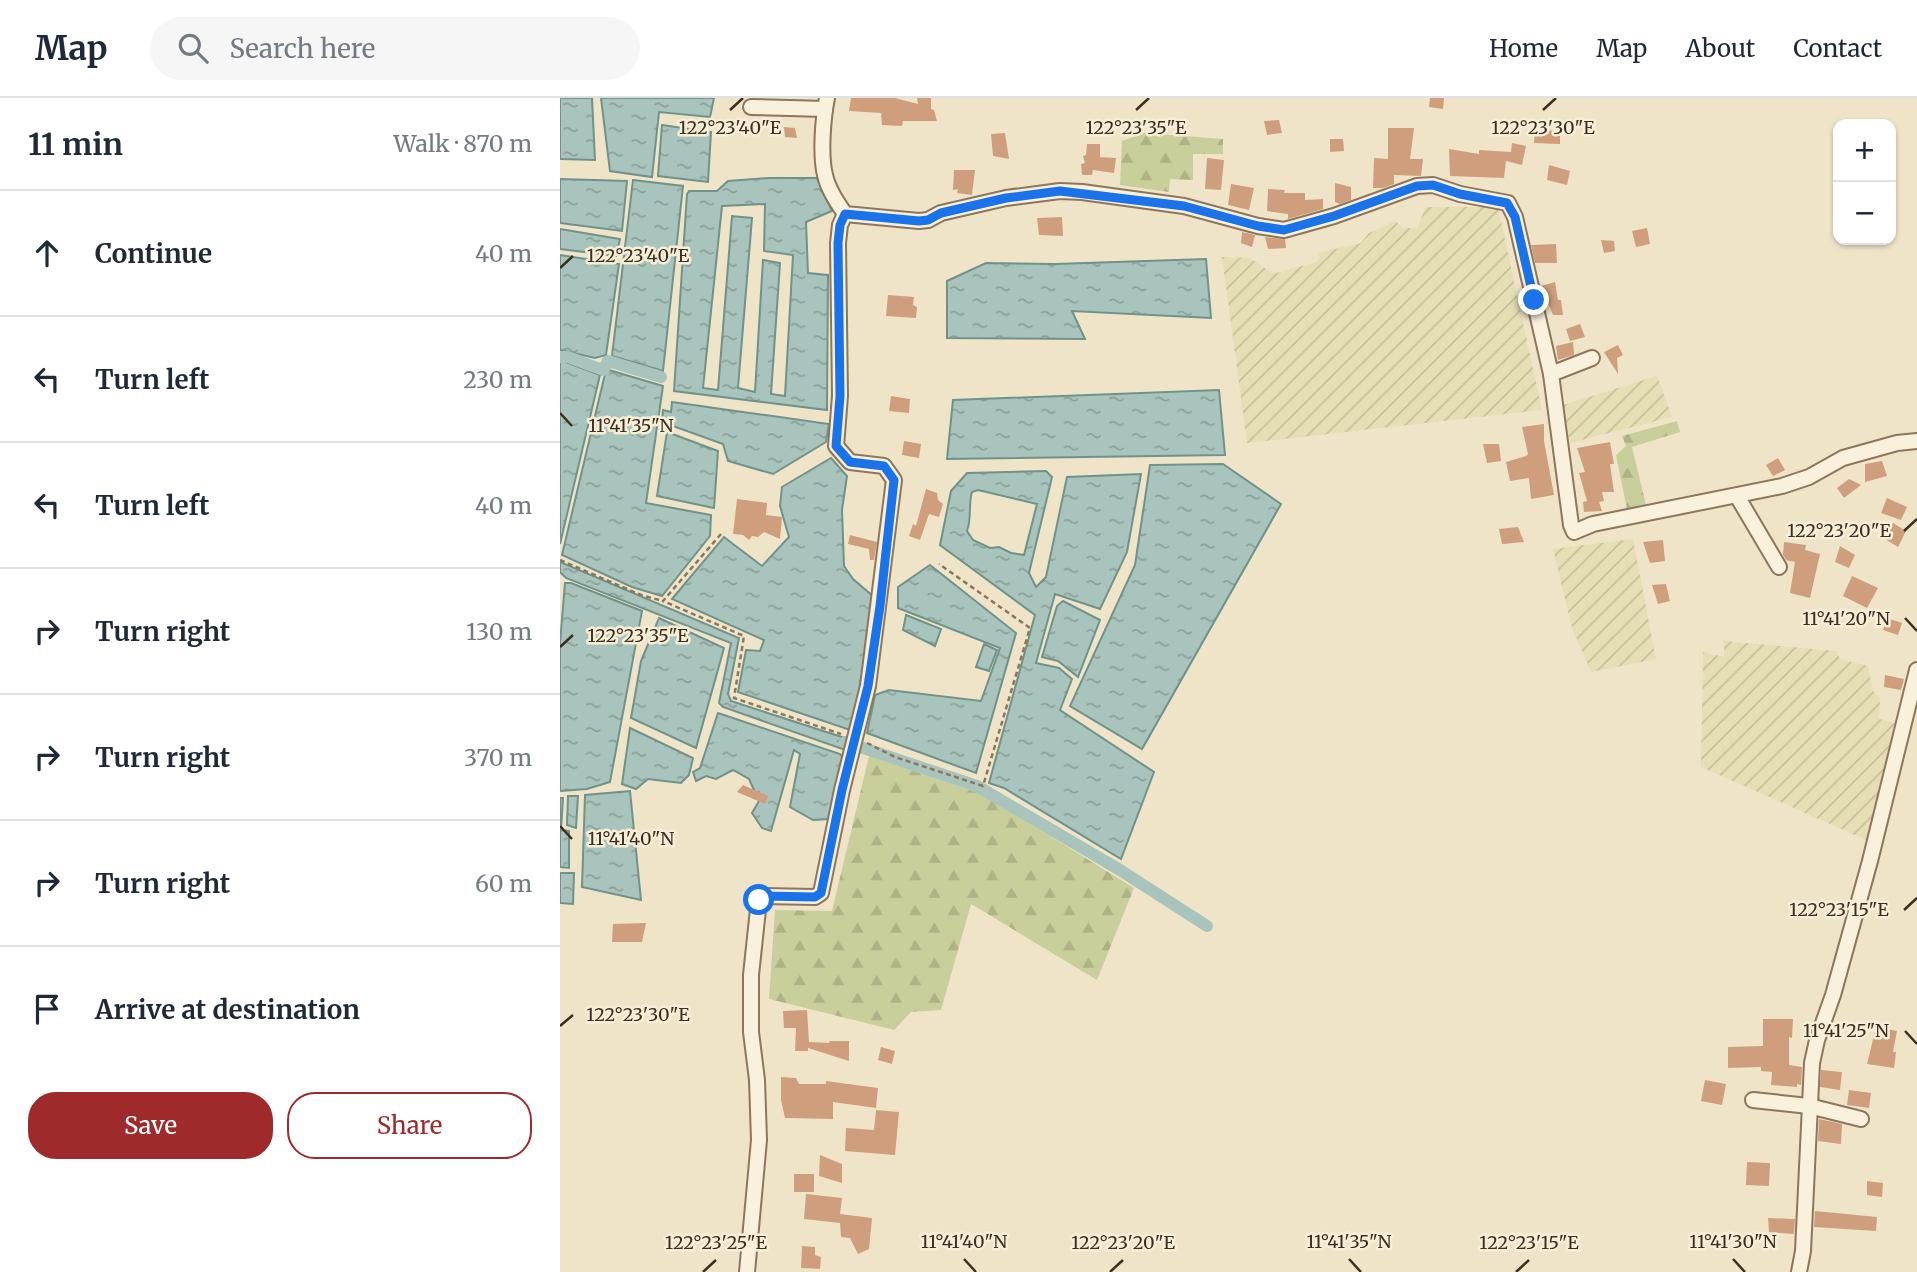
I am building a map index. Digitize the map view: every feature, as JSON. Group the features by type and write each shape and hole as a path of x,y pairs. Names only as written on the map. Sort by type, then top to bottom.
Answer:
{"street":[{"path":"751,107 826,104 824,174 845,214"},
{"path":"845,214 919,221 928,220 941,213 1006,198 1060,191 1184,206 1258,226 1284,230 1334,216 1417,186 1433,185 1460,194 1507,203 1512,210 1551,374 1574,531 1593,524 1737,496 1809,477 1843,458 1897,443 1917,441"},
{"path":"747,1272 759,1140 757,1080 751,1032 751,975 759,900 763,896 815,897 821,893 874,653 894,480 884,466 850,462 836,446 840,396 838,243 840,225 845,214"},
{"path":"1551,374 1592,358"},
{"path":"1737,496 1779,568"},
{"path":"1799,1272 1812,1063 1870,861 1917,670"},
{"path":"1753,1100 1809,1106 1861,1119"}],"path":[{"path":"560,559 641,595 663,601"}],"shaded area":[{"path":"1426,207 1498,207 1542,410 1247,443 1222,257 1250,258 1273,274 1316,262 1320,257 1318,253 1361,243 1369,233 1395,221 1403,228 1417,228"},
{"path":"1657,376 1672,417 1570,443 1563,405"},
{"path":"1633,539 1656,659 1591,672 1572,628 1553,549"},
{"path":"1724,641 1836,651 1840,659 1868,666 1873,691 1880,698 1879,719 1899,724 1871,842 1701,767 1703,652 1724,657"}],"green space":[{"path":"1144,133 1223,139 1223,154 1193,154 1193,180 1170,179 1169,192 1120,185 1122,141"},
{"path":"1677,421 1680,432 1632,447 1647,509 1628,514 1616,455 1626,446 1622,436"},
{"path":"869,756 982,794 1134,888 1097,980 971,904 941,1010 911,1012 894,1030 769,999 775,910 832,911"}],"water":[{"path":"560,98 592,98 595,160 560,159"},
{"path":"601,98 714,98 710,117 659,112 652,177 610,171"},
{"path":"662,125 711,132 708,182 658,176"},
{"path":"817,178 832,211 806,222 808,273 828,275 827,410 674,391 687,194 689,191 717,191 728,181","holes":["765,204 764,251 793,255 785,396 771,394 780,263 763,260 755,392 738,388 752,218 732,216 718,390 703,388 722,206"]},
{"path":"560,179 627,181 622,231 560,223"},
{"path":"633,180 683,186 663,371 612,356"},
{"path":"560,229 620,239 616,256 560,249"},
{"path":"560,255 619,264 606,355 595,358 560,350"},
{"path":"1206,259 1211,318 1072,311 1085,339 947,338 947,281 986,263 1055,264"},
{"path":"560,360 600,375 560,544"},
{"path":"609,370 663,386 646,503 711,515 710,536 662,596 632,587 562,555 605,374"},
{"path":"1219,390 1225,455 947,459 953,400"},
{"path":"672,402 829,424 826,442 773,474 728,461 723,444 662,422 663,410 671,412"},
{"path":"667,432 718,451 714,508 657,496"},
{"path":"831,458 847,476 842,510 844,566 853,579 874,597 853,731 738,692 746,650 760,651 764,640 672,599 724,537 762,566 789,537 780,506 782,487"},
{"path":"1223,464 1281,504 1142,749 1070,706 1135,565 1150,465"},
{"path":"1046,471 1052,477 1029,573 1036,587 1046,577 1067,477 1141,474 1127,552 1100,609 1055,594 1036,663 1059,668 1072,679 1060,710 1154,772 1121,859 1004,788 989,783 1035,615 940,545 951,491 967,473","holes":["978,490 1037,504 1024,555 999,547 990,548 973,540 967,531 972,492"]},
{"path":"560,562 739,638 728,694 731,701 854,741 851,752 723,707 719,703 731,643 566,578 560,572"},
{"path":"930,565 1016,633 976,773 867,733 875,695 889,690 981,701 1000,648 898,608 898,587"},
{"path":"565,583 642,611 610,782 587,789 560,791 560,643"},
{"path":"1063,601 1100,620 1078,677 1058,661 1042,657 1057,606"},
{"path":"906,615 941,629 935,646 903,630"},
{"path":"659,618 724,648 696,748 631,718 641,661"},
{"path":"984,644 997,650 989,671 976,667"},
{"path":"718,713 840,754 846,761 829,819 813,820 790,807 800,754 794,750 771,831 762,828 752,813 759,801 749,779 733,770 716,779 706,776 696,781 693,772 700,768"},
{"path":"630,728 693,758 689,775 681,783 648,779 636,789 622,784"},
{"path":"630,791 641,900 582,887 585,795"},
{"path":"568,796 578,796 576,828 567,825"},
{"path":"560,798 563,798 561,830 569,831 569,868 560,867"},
{"path":"560,873 574,873 573,904 560,903"}],"building":[{"path":"851,98 895,98 918,104 917,98 931,98 931,109 934,110 937,121 903,121 902,126 882,125 881,113 849,111"},
{"path":"1430,98 1444,98 1443,109 1429,107"},
{"path":"1279,120 1282,133 1267,135 1264,121"},
{"path":"784,127 795,128 797,138 785,137"},
{"path":"1388,128 1414,128 1410,159 1423,159 1421,176 1394,175 1394,184 1373,188 1374,158 1388,159"},
{"path":"1535,130 1560,131 1560,144 1534,143"},
{"path":"1005,133 1009,159 993,156 991,134"},
{"path":"1330,139 1343,139 1344,151 1330,152"},
{"path":"1512,143 1526,146 1522,165 1506,161 1504,178 1450,176 1449,149 1479,154 1479,150 1511,152"},
{"path":"1087,144 1100,144 1100,157 1116,158 1114,173 1093,170 1092,175 1082,175 1081,164 1085,163 1083,156 1086,155"},
{"path":"1207,158 1224,160 1221,190 1205,189"},
{"path":"1549,165 1570,171 1567,185 1547,180"},
{"path":"954,170 975,170 972,195 957,193 958,189 953,190"},
{"path":"1335,183 1351,187 1351,200 1340,204 1335,202"},
{"path":"1231,184 1254,188 1249,210 1228,205"},
{"path":"1268,189 1285,190 1284,193 1305,193 1305,200 1323,199 1323,209 1288,219 1288,214 1267,211"},
{"path":"1062,217 1063,236 1039,235 1037,218"},
{"path":"1647,228 1650,244 1636,247 1632,231"},
{"path":"1242,232 1255,235 1252,247 1241,243"},
{"path":"1265,237 1285,239 1286,248 1268,249"},
{"path":"1601,240 1614,241 1615,251 1604,253"},
{"path":"1556,244 1557,263 1535,263 1531,245"},
{"path":"1555,282 1563,315 1553,315 1543,296 1541,286"},
{"path":"888,295 914,297 916,318 886,316"},
{"path":"1580,324 1585,337 1570,341 1566,329"},
{"path":"1573,342 1574,355 1558,360 1556,346"},
{"path":"1618,345 1623,355 1617,358 1618,374 1604,352"},
{"path":"891,396 910,399 909,413 889,411"},
{"path":"1544,424 1544,441 1554,495 1531,499 1529,478 1510,481 1506,462 1528,454 1522,427"},
{"path":"904,441 921,444 919,458 902,455"},
{"path":"1610,442 1614,464 1610,464 1614,492 1602,492 1604,501 1599,502 1602,511 1584,512 1583,502 1587,501 1579,473 1585,472 1577,448"},
{"path":"1483,444 1499,444 1501,461 1487,463"},
{"path":"1778,458 1785,470 1773,476 1766,465"},
{"path":"1882,461 1887,476 1865,482 1865,464"},
{"path":"1849,479 1861,485 1844,498 1837,488"},
{"path":"926,489 937,493 938,500 943,504 939,517 929,514 920,540 909,536 913,524 916,526"},
{"path":"1887,498 1907,507 1901,520 1881,513"},
{"path":"737,499 767,503 766,515 782,517 780,539 764,532 758,537 752,536 749,540 743,535 733,534"},
{"path":"1893,523 1906,531 1898,547 1885,539"},
{"path":"1518,527 1524,542 1502,544 1499,529"},
{"path":"850,535 877,542 874,560 870,560 869,549 848,544"},
{"path":"1663,540 1665,561 1650,563 1643,542"},
{"path":"1784,542 1806,545 1805,550 1820,554 1810,598 1790,593 1795,562 1786,560 1783,555"},
{"path":"1840,546 1855,555 1849,568 1835,562"},
{"path":"1852,576 1878,588 1867,608 1843,596"},
{"path":"1666,584 1670,601 1658,604 1652,585"},
{"path":"1887,618 1902,623 1898,635 1883,630"},
{"path":"1885,675 1904,679 1901,690 1884,687"},
{"path":"743,785 768,796 765,804 737,792"},
{"path":"646,923 642,942 612,942 613,924"},
{"path":"807,1010 809,1042 849,1041 849,1061 808,1048 808,1051 795,1051 796,1028 784,1028 783,1011"},
{"path":"1763,1019 1793,1019 1792,1038 1789,1037 1789,1065 1802,1067 1801,1085 1771,1085 1772,1072 1761,1071 1761,1067 1728,1068 1728,1047 1763,1046"},
{"path":"1876,1027 1897,1031 1893,1052 1896,1052 1894,1068 1867,1064"},
{"path":"881,1047 895,1051 892,1064 878,1060"},
{"path":"1821,1070 1842,1072 1840,1090 1820,1087"},
{"path":"781,1077 796,1078 799,1084 826,1084 826,1081 878,1088 876,1108 833,1102 833,1119 785,1118 781,1100"},
{"path":"1705,1080 1726,1084 1722,1105 1701,1101"},
{"path":"1849,1090 1871,1093 1869,1108 1847,1105"},
{"path":"876,1110 899,1112 895,1155 845,1151 846,1128 874,1130"},
{"path":"1819,1119 1842,1124 1841,1144 1818,1141"},
{"path":"820,1155 842,1164 842,1183 819,1176"},
{"path":"1747,1162 1770,1163 1769,1186 1746,1185"},
{"path":"794,1174 814,1174 814,1192 794,1192"},
{"path":"1867,1181 1883,1183 1882,1197 1867,1195"},
{"path":"806,1194 842,1198 840,1214 872,1218 869,1249 858,1254 850,1238 841,1237 840,1223 804,1219"},
{"path":"1815,1211 1877,1217 1876,1231 1814,1227"},
{"path":"1768,1218 1795,1219 1794,1234 1769,1232"},
{"path":"802,1246 815,1247 815,1255 821,1257 820,1269 801,1268"}],"waterway":[{"path":"560,357 568,357 603,370 608,361 661,377"},
{"path":"845,742 977,786 1120,870 1207,926"}],"route":[{"path":"759,900 763,896 815,897 821,893 842,790 868,686 880,606 894,480 884,466 850,462 836,446 840,396 838,243 840,225 845,214 919,221 928,220 941,213 1006,198 1060,191 1184,206 1258,226 1284,230 1334,216 1417,186 1433,185 1460,194 1507,203 1515,217 1534,300"}]}
